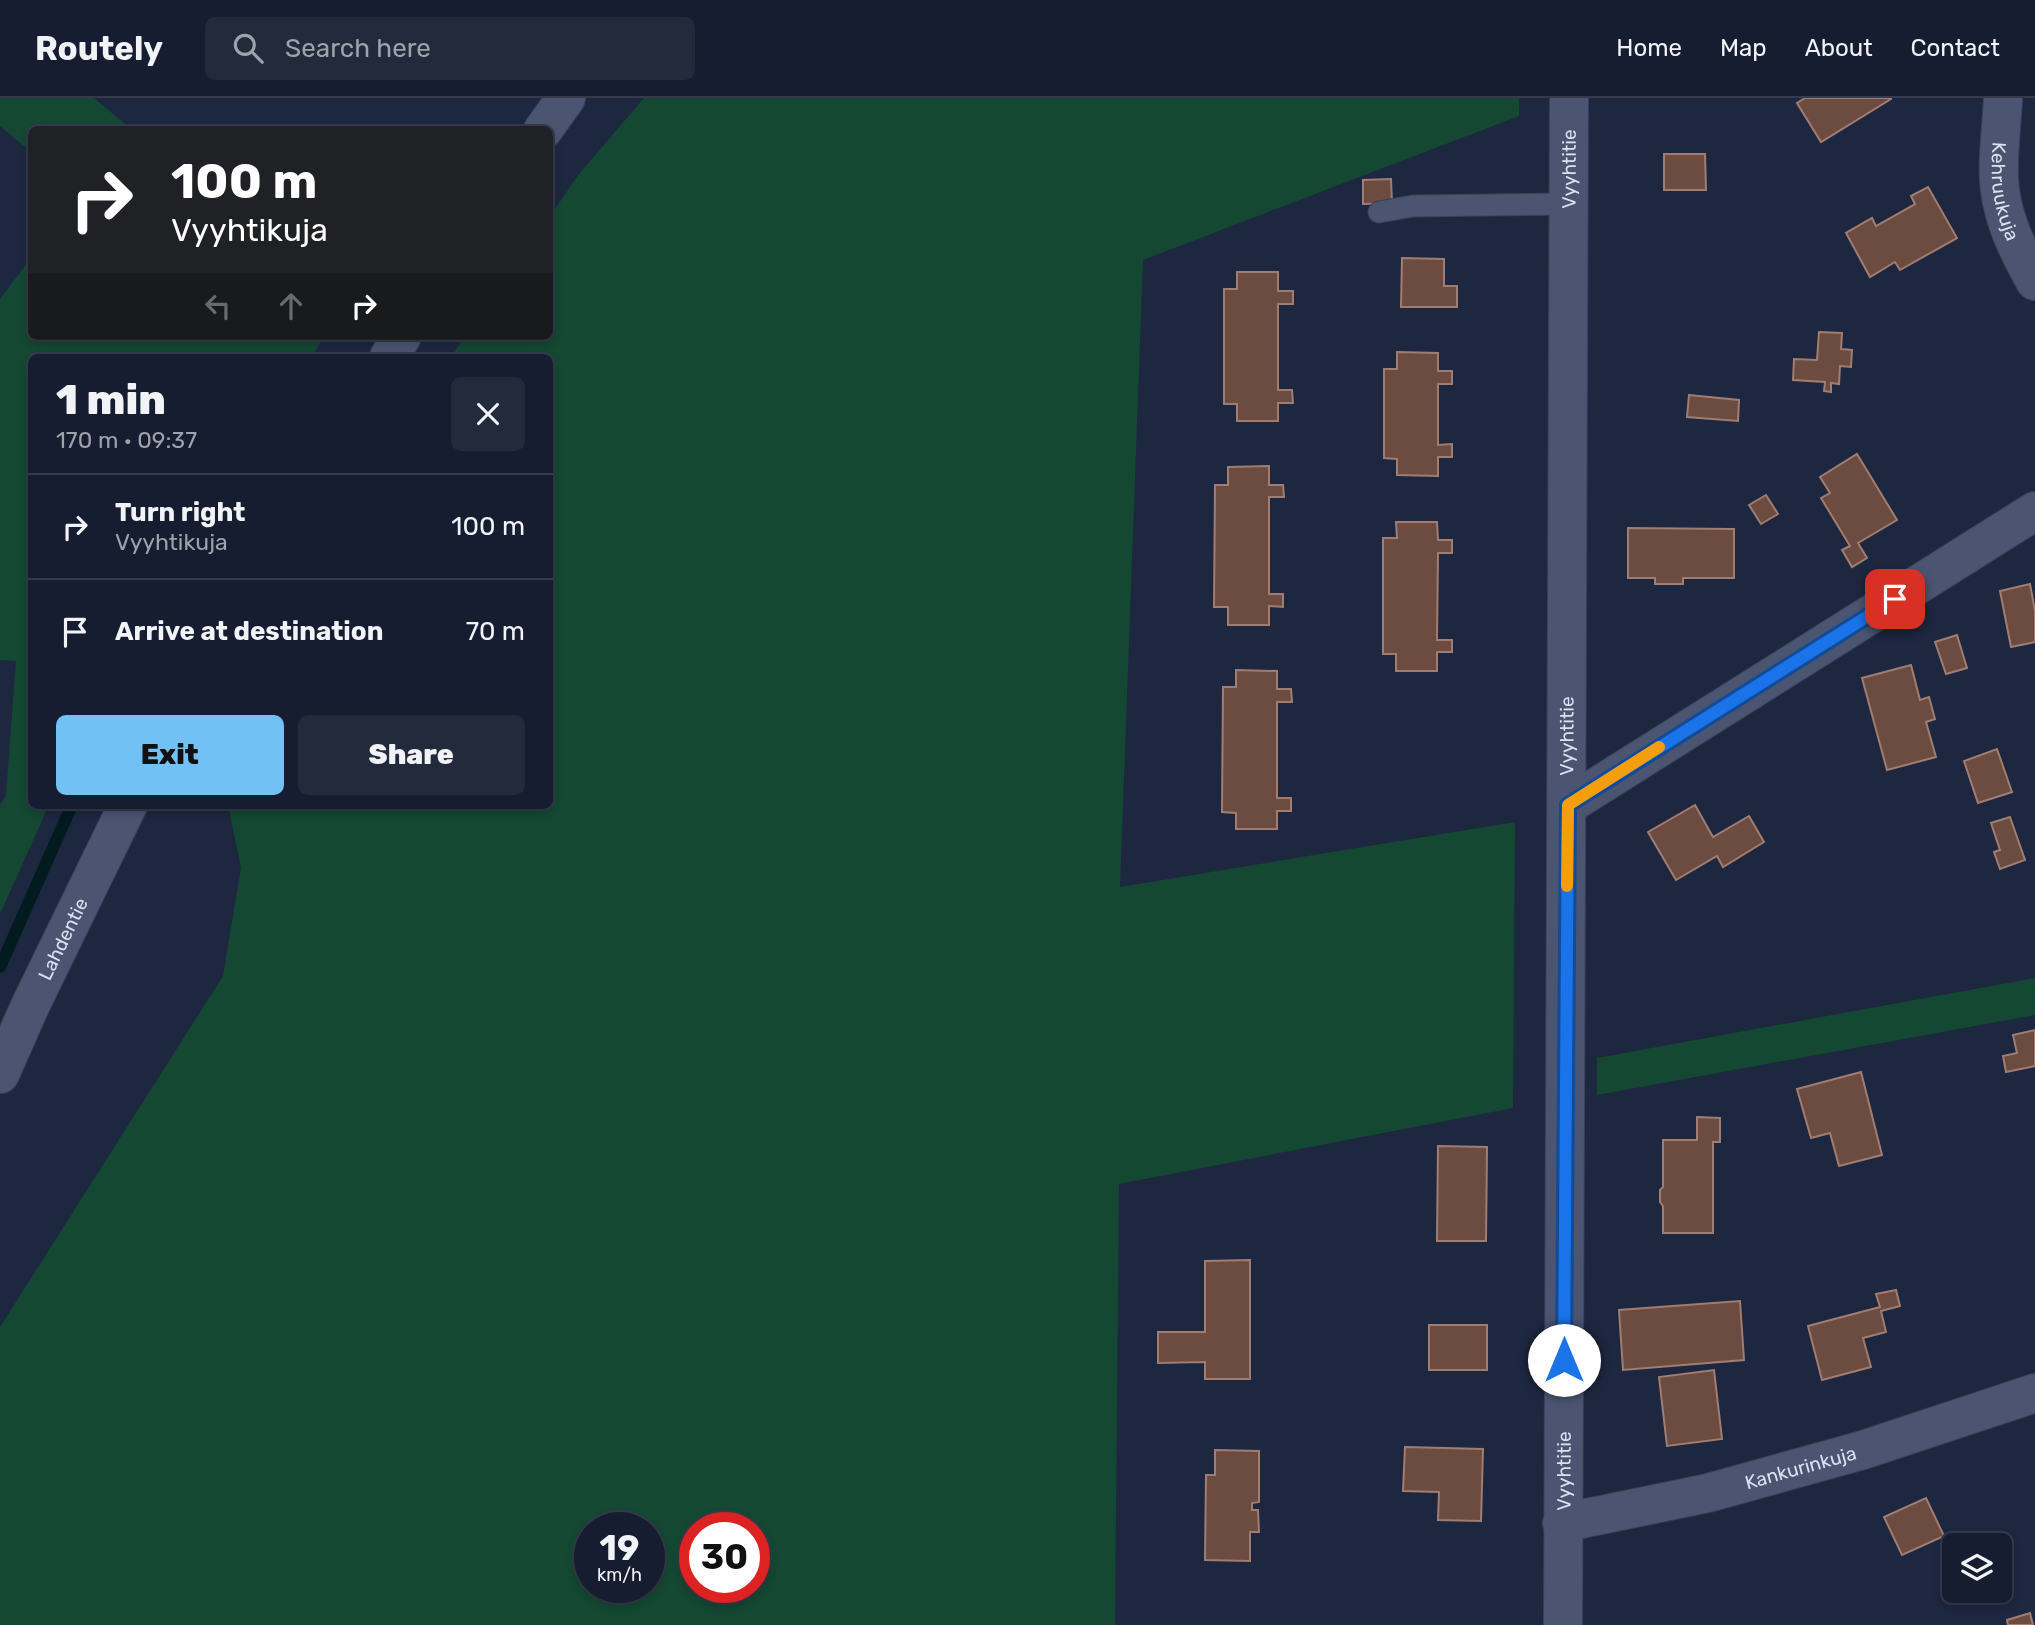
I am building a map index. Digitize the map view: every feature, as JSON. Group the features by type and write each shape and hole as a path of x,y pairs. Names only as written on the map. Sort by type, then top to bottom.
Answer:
{"street":[{"path":"546,126 566,98"},
{"name":"Vyyhtitie","path":"1563,1625 1569,98"},
{"name":"Kehruukuja","path":"2003,98 1999,188 2006,221 2021,257 2035,281"},
{"path":"1568,805 2035,511"},
{"name":"Lahdentie","path":"0,1074 30,1006 126,809"},
{"name":"Kankurinkuja","path":"1562,1523 1734,1486 1863,1450 2035,1393"}],"lane":[{"path":"1379,212 1413,206 1569,204"}],"green space":[{"path":"0,98 94,98 127,126 28,126 28,149 0,126"},
{"path":"644,98 1519,98 1519,116 1143,260 1120,887 1515,822 1513,1108 1119,1184 1115,1625 0,1625 0,1327 223,976 241,868 229,809 553,809 553,354 453,354 462,340 553,340 553,212 579,174"},
{"path":"28,262 28,340 322,340 314,354 28,354 28,809 47,809 0,914 0,805 6,795 16,661 0,660 0,299"},
{"path":"2035,978 2035,1015 1597,1095 1597,1058"}],"building":[{"path":"1805,98 1891,99 1821,142 1797,103"},
{"path":"1664,154 1705,154 1706,190 1664,190"},
{"path":"1391,179 1392,203 1363,204 1363,180"},
{"path":"1928,187 1957,238 1900,270 1895,262 1870,277 1846,233 1872,218 1876,226 1915,204 1911,196"},
{"path":"1402,258 1444,259 1444,286 1457,286 1457,307 1401,307"},
{"path":"1237,272 1278,272 1278,291 1293,291 1293,304 1278,304 1278,390 1292,390 1293,403 1278,403 1278,421 1237,421 1237,404 1224,404 1224,289 1237,289"},
{"path":"1819,332 1842,333 1841,349 1852,350 1851,367 1840,366 1839,384 1831,383 1831,392 1824,391 1825,382 1793,380 1794,359 1817,360"},
{"path":"1397,352 1438,353 1438,371 1452,371 1452,384 1438,384 1438,445 1452,444 1452,457 1438,457 1438,476 1397,475 1397,459 1384,458 1384,369 1397,369"},
{"path":"1689,395 1739,400 1738,421 1687,417"},
{"path":"1857,454 1897,520 1858,543 1867,558 1852,567 1842,550 1850,546 1821,498 1830,493 1820,477"},
{"path":"1269,466 1269,485 1283,485 1284,497 1269,497 1269,594 1283,594 1283,607 1269,606 1269,625 1228,625 1228,607 1214,607 1215,485 1228,485 1228,467"},
{"path":"1766,495 1778,514 1761,524 1749,505"},
{"path":"1396,522 1437,522 1438,540 1452,540 1452,553 1438,553 1437,640 1452,640 1452,652 1437,652 1437,671 1396,671 1396,654 1383,654 1383,538 1397,538"},
{"path":"1628,528 1734,529 1734,578 1683,578 1683,584 1655,584 1655,578 1628,578"},
{"path":"2030,584 2035,611 2035,642 2011,647 2000,591"},
{"path":"1957,635 1967,668 1946,674 1935,642"},
{"path":"1911,665 1920,700 1929,697 1935,719 1926,722 1936,757 1887,770 1862,678"},
{"path":"1236,670 1277,671 1277,689 1291,689 1292,702 1277,702 1277,798 1291,798 1291,811 1277,811 1277,829 1236,829 1236,813 1222,812 1223,687 1236,687"},
{"path":"1997,749 2012,792 1978,803 1964,761"},
{"path":"1695,805 1713,837 1749,816 1764,842 1723,867 1717,856 1676,880 1648,832"},
{"path":"2010,817 2025,860 2000,869 1994,852 2000,850 1991,823"},
{"path":"2035,1030 2035,1066 2006,1072 2003,1056 2017,1053 2013,1035"},
{"path":"1861,1072 1882,1155 1839,1166 1830,1133 1811,1138 1797,1089"},
{"path":"1697,1117 1720,1118 1720,1142 1713,1142 1713,1233 1663,1233 1660,1190 1663,1187 1663,1140 1697,1140"},
{"path":"1438,1146 1487,1147 1486,1241 1437,1241"},
{"path":"1250,1260 1250,1379 1205,1379 1205,1362 1158,1363 1158,1332 1205,1332 1205,1261"},
{"path":"1896,1290 1900,1306 1881,1311 1886,1332 1863,1338 1871,1367 1822,1380 1808,1326 1880,1307 1876,1294"},
{"path":"1740,1301 1744,1360 1623,1370 1619,1310"},
{"path":"1429,1325 1487,1325 1487,1370 1429,1370"},
{"path":"1714,1370 1722,1439 1667,1446 1659,1377"},
{"path":"1405,1447 1483,1449 1481,1521 1438,1520 1439,1492 1403,1491"},
{"path":"1215,1450 1259,1451 1259,1502 1252,1503 1252,1510 1258,1510 1259,1532 1250,1532 1250,1561 1205,1560 1206,1475 1215,1475"},
{"path":"1926,1498 1942,1537 1902,1555 1884,1517"},
{"path":"2030,1613 2033,1625 2008,1625 2007,1620"}],"waterway":[{"path":"0,967 70,809"}],"slow traffic":[{"path":"1567,886 1568,805 1659,747"}],"route":[{"path":"1564,1360 1568,805 1895,599"}]}
